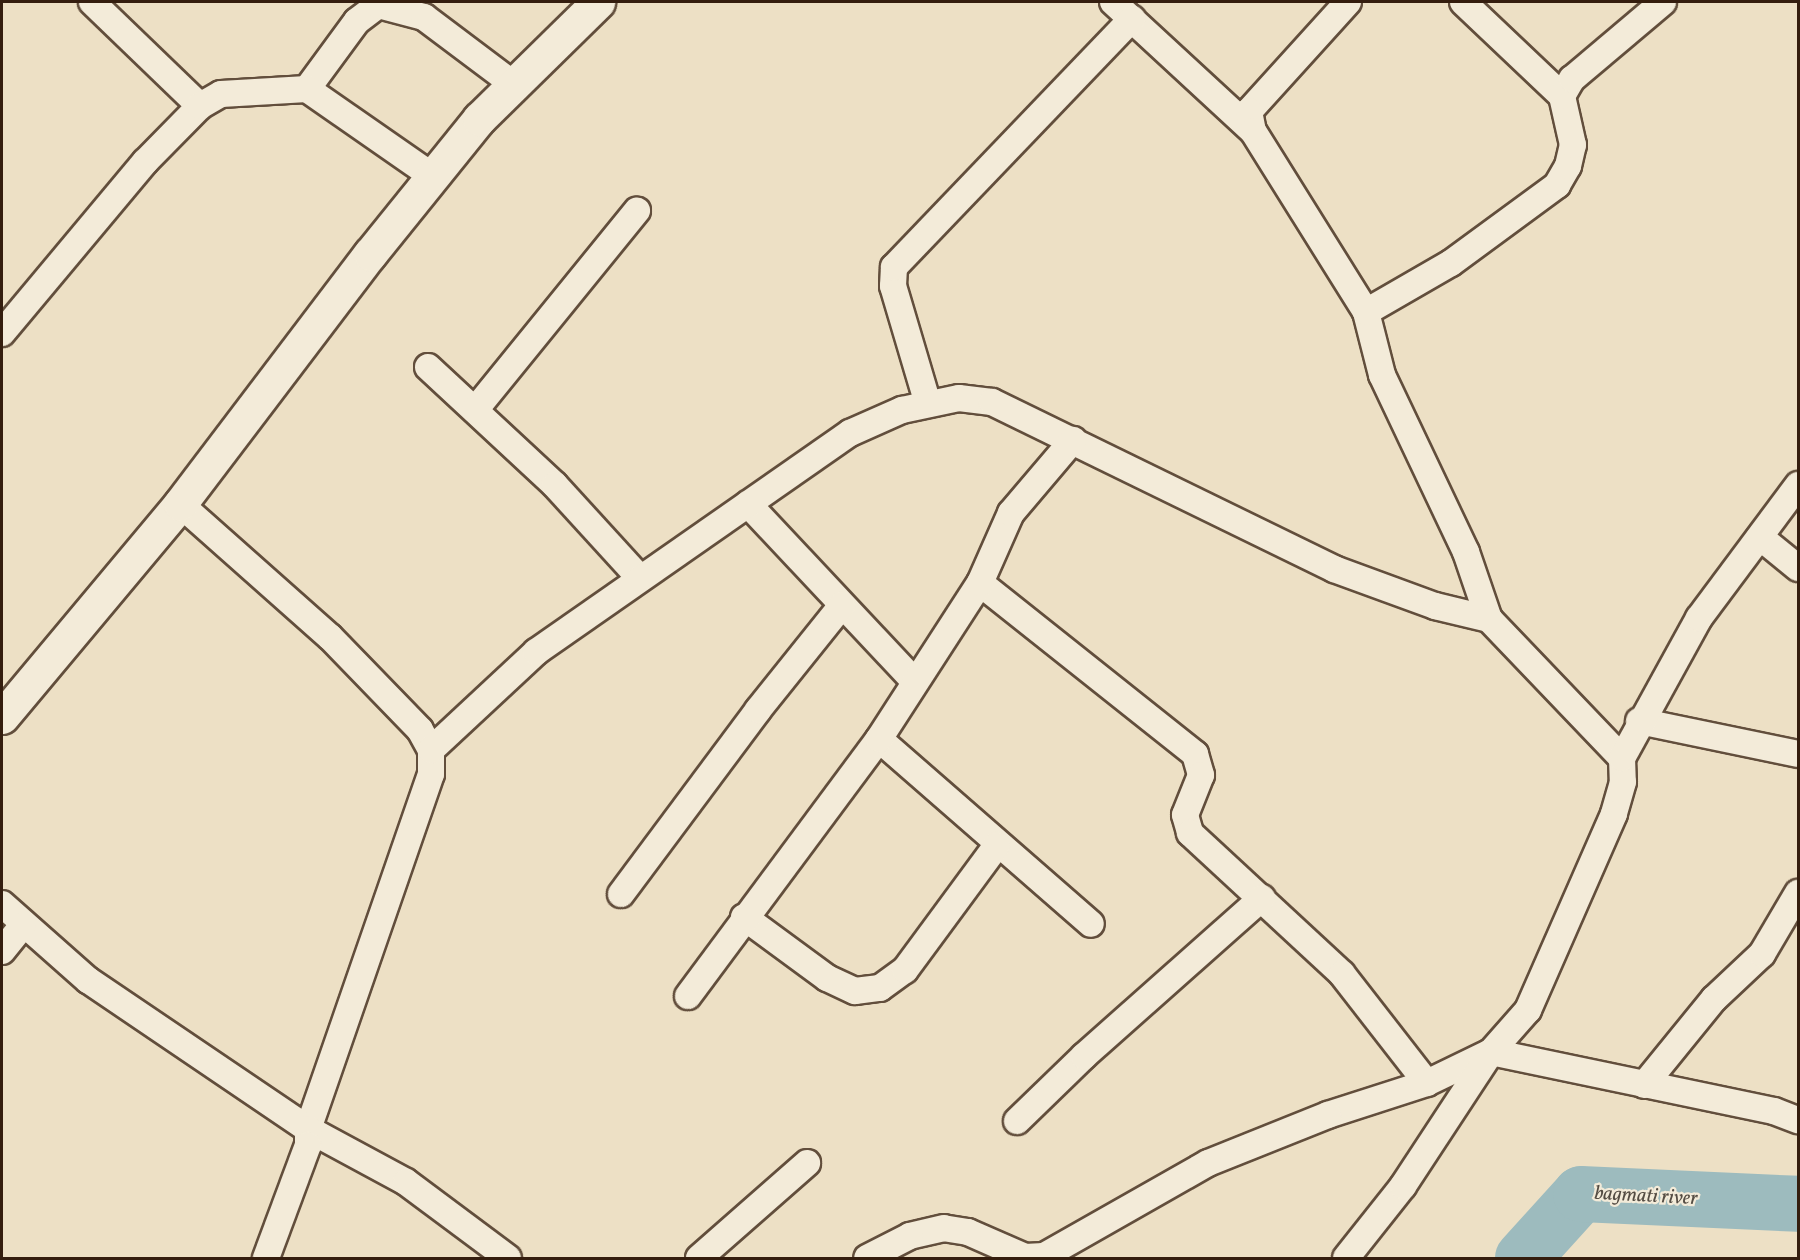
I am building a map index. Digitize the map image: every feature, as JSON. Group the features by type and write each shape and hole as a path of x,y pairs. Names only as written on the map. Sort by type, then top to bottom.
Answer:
{"street":[{"path":"92,2 200,106"},
{"path":"2,717 180,504 432,176 512,83 598,2"},
{"path":"1113,2 1253,131 1366,312 1382,375 1466,552 1488,620 1622,758"},
{"path":"1253,131 1249,111 1348,2"},
{"path":"1366,312 1450,263 1557,185 1568,166 1573,145 1562,96 1463,2"},
{"path":"1562,96 1572,79 1663,2"},
{"path":"307,89 357,21 378,5 424,17 512,83"},
{"path":"928,404 893,286 894,267 902,254 1132,19"},
{"path":"2,333 138,171 200,106 222,94 307,89 432,176"},
{"path":"475,410 637,211"},
{"path":"428,367 555,485 640,578"},
{"path":"431,750 536,652 850,433 902,410 959,398 992,402 1334,569 1435,606 1488,620"},
{"path":"688,996 744,917 879,739 914,681 980,583 1011,513 1073,440"},
{"path":"1346,1258 1403,1186 1491,1052 1528,1010 1614,814 1623,782 1622,758 1639,721 1699,618 1798,485"},
{"path":"180,504 330,637 420,730 431,750 431,774 308,1129 308,1145 266,1258"},
{"path":"748,504 914,681"},
{"path":"1760,537 1798,567"},
{"path":"980,583 1195,754 1201,775 1185,815 1190,833 1263,898 1342,974 1426,1083"},
{"path":"621,894 758,710 842,605"},
{"path":"1639,721 1798,754"},
{"path":"879,739 997,845 1090,924"},
{"path":"744,917 827,978 855,990 880,987 905,970 997,845"},
{"path":"1644,1085 1714,999 1761,954 1798,893"},
{"path":"1017,1121 1084,1056 1263,898"},
{"path":"2,904 23,925 88,980 308,1129 406,1182 507,1258"},
{"path":"2,951 23,925"},
{"path":"867,1258 910,1236 944,1228 968,1232 1025,1257 1044,1256 1208,1163 1328,1115 1426,1083 1491,1052 1774,1111 1798,1120"},
{"path":"699,1258 807,1163"}],"waterway":[{"name":"bagmati river","path":"1523,1258 1581,1194 1798,1204"}]}
